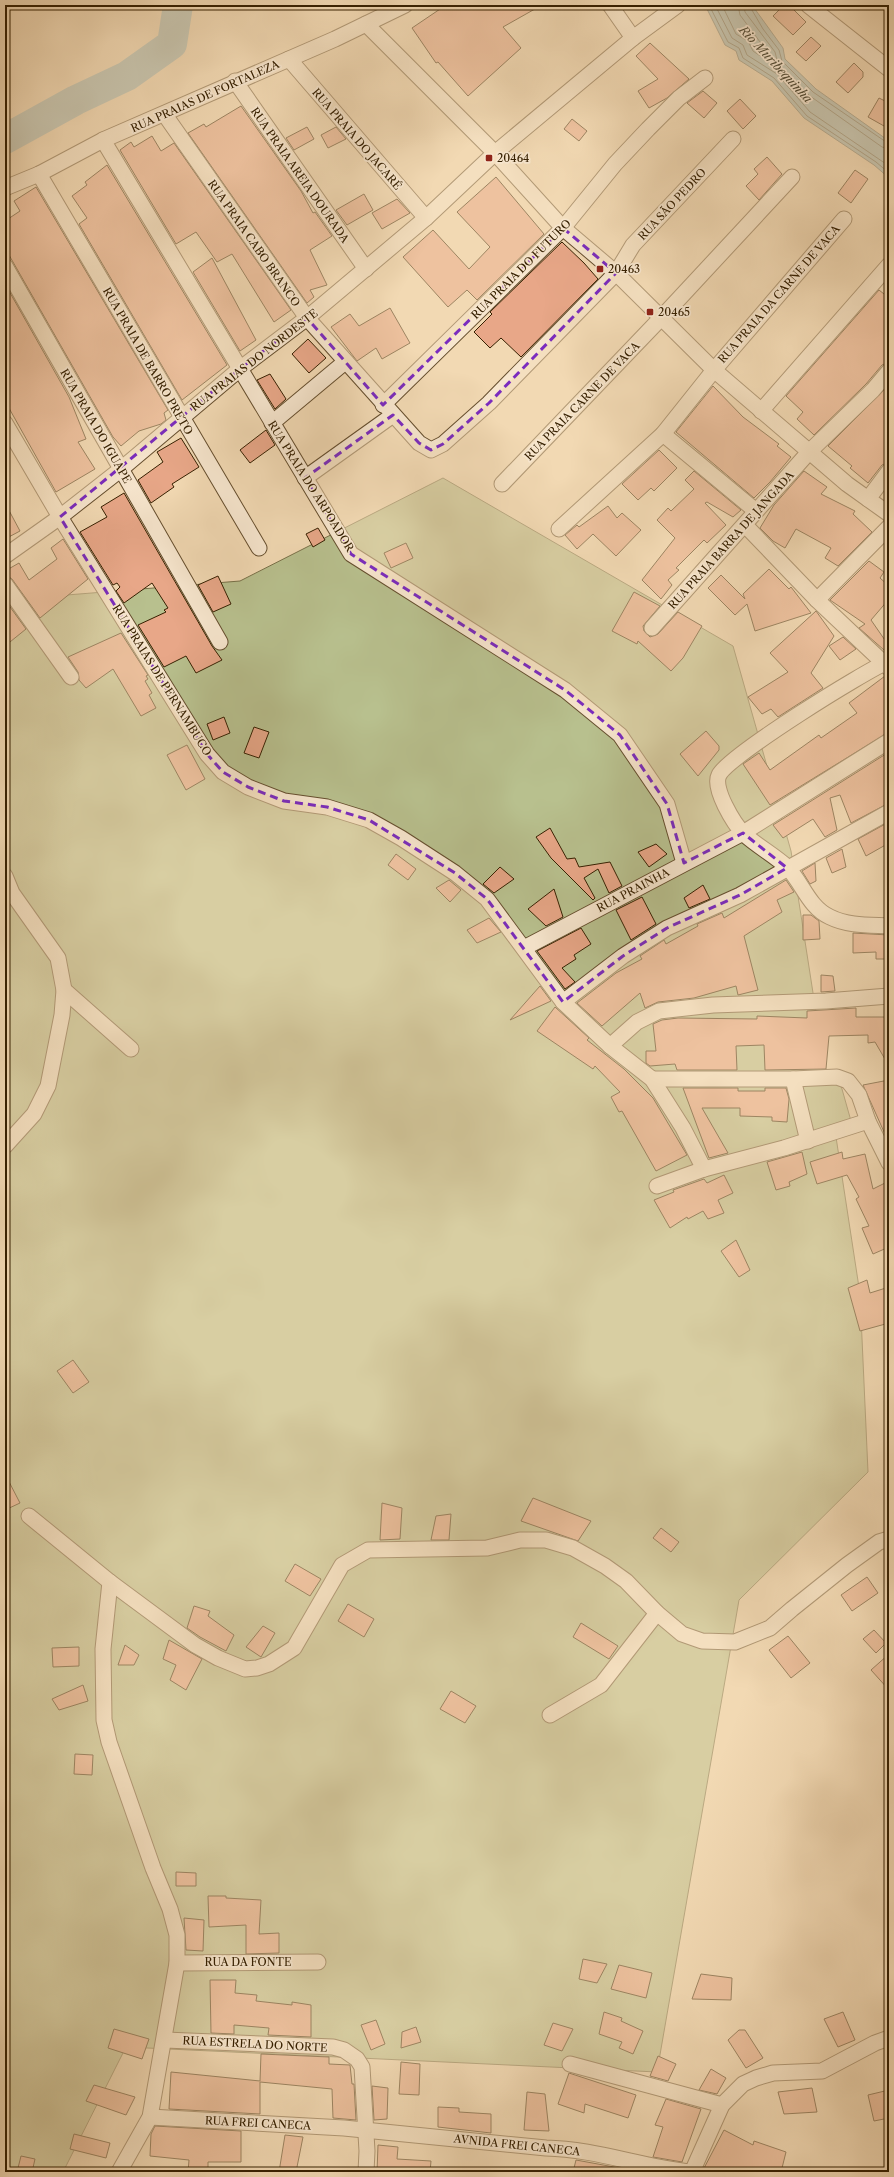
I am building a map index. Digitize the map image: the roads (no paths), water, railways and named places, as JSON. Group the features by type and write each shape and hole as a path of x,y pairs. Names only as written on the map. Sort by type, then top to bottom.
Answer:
{"street":[{"name":"RUA PRAIAS DE FORTALEZA","path":"5,188 39,174 103,140 165,115 235,81 289,59 405,5"},
{"path":"610,5 633,38"},
{"name":"RUA PRAIAS DO NORDESTE","path":"5,556 60,517 120,470 241,368 307,318 426,218 495,153 633,38 678,5"},
{"path":"808,5 889,69"},
{"path":"366,24 495,153 564,228 616,272 714,370 809,452 868,500 889,514"},
{"name":"RUA PRAIA DO JACARÉ","path":"289,59 426,218"},
{"name":"RUA PRAIA DO FUTURO","path":"305,478 388,410 564,228 615,164 648,129 679,98 705,78"},
{"name":"RUA PRAIA AREIA DOURADA","path":"235,81 366,269"},
{"name":"RUA PRAIA CABO BRANCO","path":"165,115 307,318 419,443 431,450 444,444 489,403"},
{"name":"RUA SÃO PEDRO","path":"489,403 616,272 633,245 733,139"},
{"name":"RUA PRAIA DO ARPOADOR","path":"103,140 241,368 272,423 351,554 565,690 620,734 667,804 684,863"},
{"name":"RUA PRAIA DE BARRO PRETO","path":"39,174 181,418 259,548"},
{"name":"RUA PRAIA CARNE DE VACA","path":"502,484 662,317 792,178"},
{"name":"RUA PRAIA DA CARNE DE VACA","path":"559,528 663,434 714,370 844,219"},
{"path":"761,411 889,265"},
{"name":"RUA PRAIA DO IGUAPE","path":"5,266 120,470 220,642"},
{"path":"272,423 345,362"},
{"name":"RUA PRAIA BARRA DE JANGADA","path":"652,628 809,452 873,390 889,371"},
{"name":"RUA PRAIAS DE PERNAMBUCO","path":"5,423 60,517 207,754 223,772 248,787 284,801 327,807 362,818 401,838 455,874 487,899 563,1002 610,1046 652,1079 683,1128 704,1169"},
{"path":"663,434 756,511"},
{"path":"868,500 889,471"},
{"path":"745,525 817,600 887,664 810,707 723,768 718,776 719,794 743,833 787,868 811,901 828,917 846,924 889,926"},
{"path":"817,600 889,528"},
{"path":"5,584 70,677"},
{"name":"RUA PRAINHA","path":"524,948 743,833 889,741"},
{"path":"563,1002 622,956 667,928 740,895 889,812"},
{"path":"5,876 12,893 58,958 64,990 60,1023 48,1086 34,1114 5,1146"},
{"path":"64,990 131,1049"},
{"path":"610,1046 637,1022 659,1011 713,1005 826,1001 889,996"},
{"path":"652,1079 793,1079 837,1077 848,1081 859,1095 868,1121 889,1163"},
{"path":"793,1079 808,1141"},
{"path":"657,1186 704,1169 808,1141 868,1121"},
{"path":"29,1516 110,1582 195,1645 218,1658 245,1669 269,1664 294,1648 342,1565 368,1550 487,1548 520,1540 546,1540 573,1548 605,1566 626,1581 656,1613 682,1634 702,1641 735,1642 770,1628 847,1565 879,1542 889,1539"},
{"path":"110,1582 103,1649 104,1720 109,1742 170,1909 177,1935 177,1963 165,2040 150,2117 119,2172"},
{"path":"550,1714 601,1685 656,1613"},
{"name":"RUA DA FONTE","path":"177,1963 318,1962"},
{"path":"691,2172 722,2105 743,2084 773,2073 822,2071 875,2043 889,2038"},
{"name":"RUA ESTRELA DO NORTE","path":"165,2040 316,2046 344,2050 357,2059 362,2067 366,2130"},
{"path":"570,2064 722,2105"},
{"name":"RUA FREI CANECA","path":"150,2117 366,2130"},
{"path":"366,2130 366,2172"},
{"name":"AVNIDA FREI CANECA","path":"366,2130 546,2148 570,2149 664,2169 691,2172"}],"water":[{"name":"Rio Muribequinha","path":"705,5 752,5 783,48 785,59 816,89 889,141 889,178 874,165 804,118 772,81 739,60 736,51 725,45"}],"waterway":[{"path":"5,139 76,100 127,76 172,44 178,5"}],"place":[{"name":"20464","path":"489,158"},
{"name":"20463","path":"600,269"},
{"name":"20465","path":"650,312"}]}
